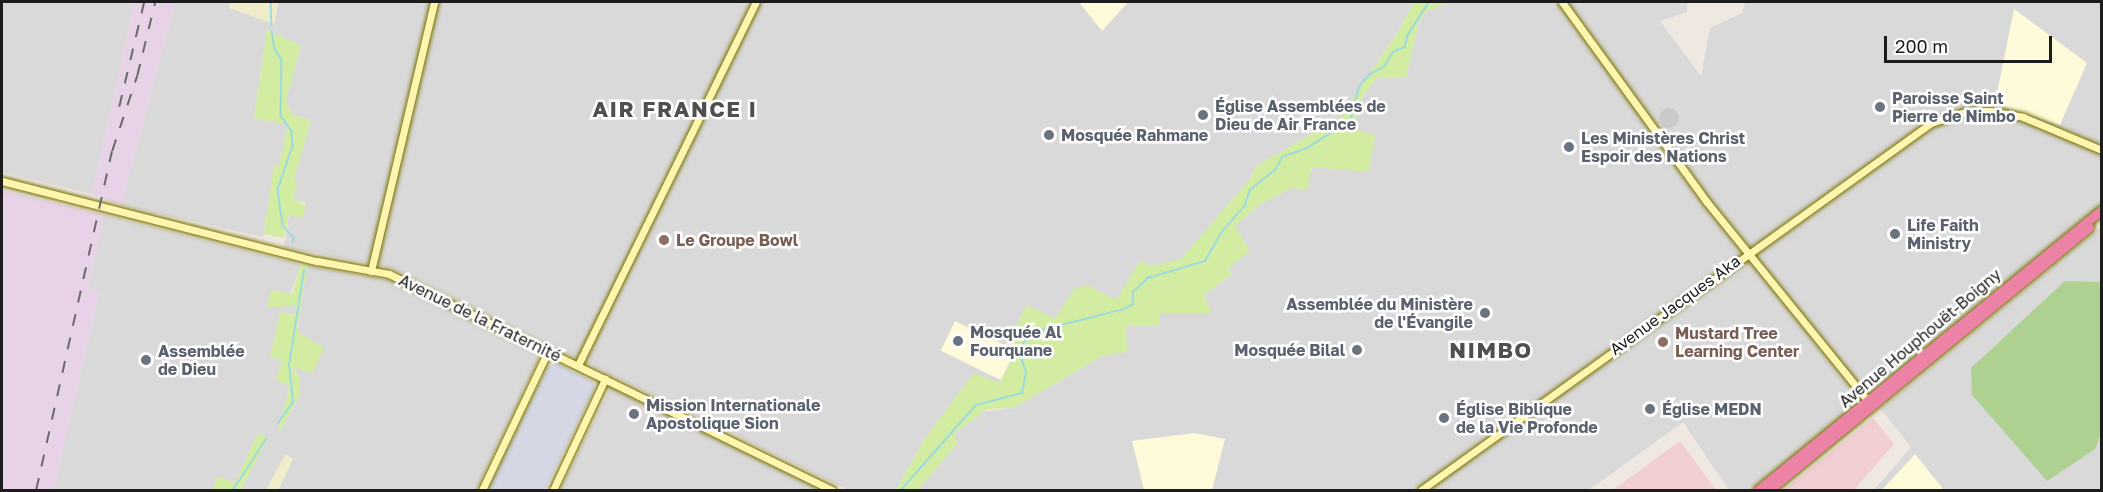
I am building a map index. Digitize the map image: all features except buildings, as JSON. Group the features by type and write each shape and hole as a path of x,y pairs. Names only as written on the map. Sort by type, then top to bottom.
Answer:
{"highway":[{"name":"Avenue Houphouët-Boigny","path":"1769,490 2102,209"},
{"name":"Avenue Houphouët-Boigny","path":"1758,490 1870,404 2102,216"}],"street":[{"path":"371,271 434,2"},
{"path":"578,365 756,2"},
{"path":"1562,2 1746,253 1870,404"},
{"name":"Avenue Jacques Aka","path":"1421,490 1746,253 1931,123 1967,111 1990,111 2023,117 2102,150"},
{"name":"Avenue de la Fraternité","path":"2,181 317,261 371,271 416,285 832,490"},
{"path":"482,490 548,351"},
{"path":"553,490 605,379"}],"shaded area":[{"path":"2,2 135,2 92,194 2,172"},
{"path":"135,2 175,2 121,205 92,194"},
{"name":"AIR FRANCE I","path":"175,2 231,2 229,7 275,23 278,2 1414,2 1399,30 1341,117 1256,166 1250,179 1181,260 1151,266 1116,301 1087,285 1055,319 1027,306 1007,343 1017,348 1000,383 925,438 896,490 848,490 392,268 284,247 289,215 306,204 293,198 297,183 293,181 311,120 292,115 286,100 301,46 267,31 254,117 288,124 279,166 275,165 263,237 121,205"},
{"path":"231,2 278,2 274,24 229,8"},
{"path":"1079,2 1128,2 1102,31"},
{"name":"NIMBO","path":"1450,2 1688,2 1687,12 1660,21 1701,76 1710,28 1742,13 1745,2 2101,2 2101,212 1760,490 1729,490 1683,422 1589,490 914,490 912,472 942,461 957,444 955,433 966,414 1013,408 1102,356 1126,352 1126,326 1160,325 1160,313 1204,295 1232,274 1228,268 1235,226 1260,204 1292,188 1352,129 1359,102 1377,77 1406,78 1419,21 1427,11"},
{"path":"2014,9 2087,63 2060,125 1995,103"},
{"path":"1665,108 1673,108 1679,114 1679,122 1673,128 1665,128 1659,122 1659,114"},
{"path":"2,190 104,215 87,290 99,293 53,490 2,490"},
{"path":"104,215 301,265 287,303 297,305 295,315 280,312 271,357 282,360 280,369 290,386 280,431 299,396 299,377 291,366 307,266 392,281 537,351 540,356 476,490 278,490 293,459 286,455 266,490 241,490 255,461 258,433 235,484 218,477 212,490 53,490 99,293 87,290"},
{"path":"2101,227 2101,490 1874,490 1911,447 1881,409"},
{"path":"955,321 1015,350 1001,380 941,351"},
{"path":"556,363 592,381 595,387 545,490 487,490 547,368"},
{"path":"612,385 825,490 560,490"},
{"path":"1873,418 1894,444 1854,490 1784,490"},
{"path":"1194,433 1225,439 1212,490 1144,490 1132,441"},
{"path":"1680,441 1716,490 1613,490"},
{"path":"1915,454 1944,490 1882,490"},
{"path":"285,455 293,459 278,490 266,490"}],"green space":[{"path":"1414,2 1450,2 1427,11 1419,21 1406,78 1377,77 1359,102 1352,129 1375,135 1369,172 1311,167 1308,190 1292,188 1260,204 1235,226 1250,251 1228,268 1232,274 1204,295 1211,313 1160,313 1160,325 1126,326 1127,352 1102,356 1013,408 987,409 955,433 957,444 918,490 896,490 925,438 974,373 1000,383 1017,349 1007,343 1027,305 1055,319 1074,289 1087,285 1116,300 1140,261 1151,266 1181,259 1250,179 1256,166 1341,117 1399,30"},
{"path":"267,30 301,46 286,100 292,115 311,120 294,180 297,183 293,198 306,206 302,218 289,215 284,238 264,234 274,165 279,165 288,125 254,118"},
{"path":"301,265 307,266 297,331 324,348 313,373 291,367 299,377 299,396 280,431 278,428 290,386 276,380 282,360 270,357 280,312 295,315 297,306 267,307 271,290 292,294"},
{"path":"2065,281 2101,282 2101,434 2095,449 2047,481 1972,395 1971,368"},
{"path":"258,433 268,438 241,490 212,490 218,476 235,483"}],"waterway":[{"path":"271,2 272,25"},
{"path":"901,490 976,405 1022,393 1026,373 1019,352 1025,340 1034,332 1124,309 1133,304 1133,292 1148,278 1205,261 1221,233 1245,205 1250,190 1276,169 1282,157 1307,148 1350,121 1359,87 1370,74 1384,67 1393,52 1405,47 1407,36 1429,2"},
{"path":"272,31 275,49 282,60 281,116 292,131 293,146 278,190 283,226 294,238 293,243"},
{"path":"278,423 293,402 289,365 304,270"},
{"path":"233,490 266,439"}],"railway":[{"path":"119,107 144,2"},
{"path":"36,490 112,151 137,76 155,2"}],"place":[{"name":"Paroisse Saint Pierre de Nimbo","path":"1880,107"},
{"name":"Église Assemblées de Dieu de Air France","path":"1203,115"},
{"name":"Mosquée Rahmane","path":"1049,135"},
{"name":"Les Ministères Christ Espoir des Nations","path":"1569,147"},
{"name":"Life Faith Ministry","path":"1895,234"},
{"name":"Le Groupe Bowl","path":"664,240"},
{"name":"Assemblée du Ministère de l'Évangile","path":"1485,313"},
{"name":"Mosquée Al Fourquane","path":"958,341"},
{"name":"Mustard Tree Learning Center","path":"1663,342"},
{"name":"Mosquée Bilal","path":"1357,350"},
{"name":"Assemblée de Dieu","path":"146,360"},
{"name":"Église MEDN","path":"1650,409"},
{"name":"Mission Internationale Apostolique Sion","path":"634,414"},
{"name":"Église Biblique de la Vie Profonde","path":"1444,418"}],"district":[{"name":"AIR FRANCE I","path":"675,109"},
{"name":"NIMBO","path":"1491,350"}]}
